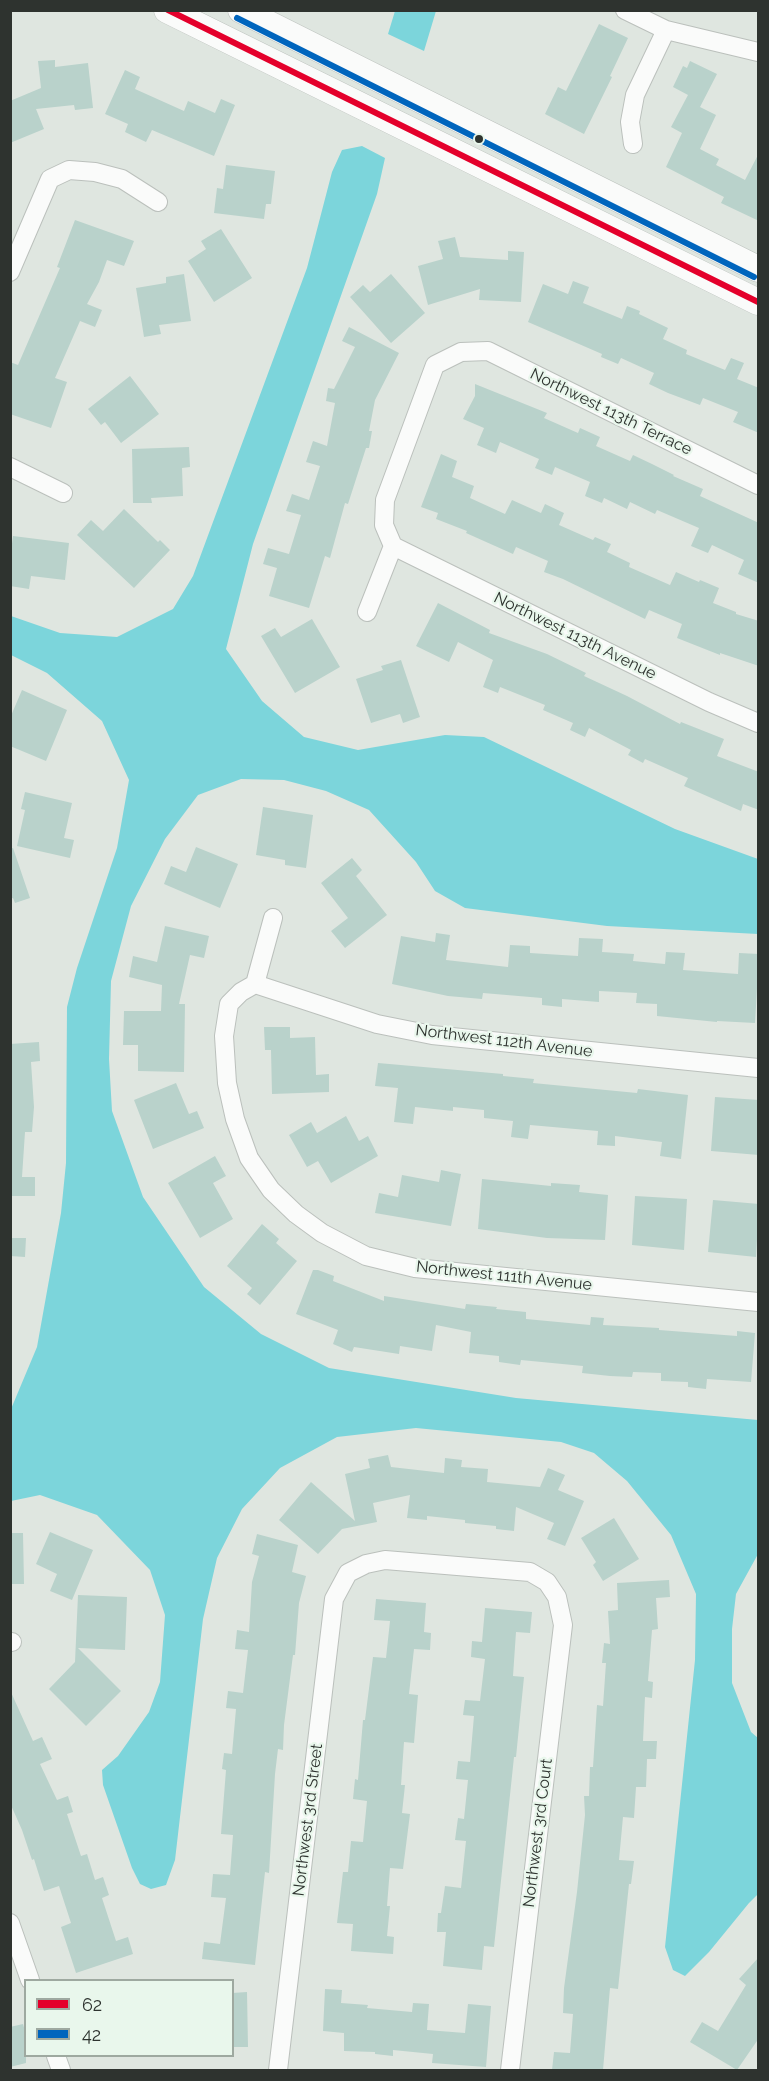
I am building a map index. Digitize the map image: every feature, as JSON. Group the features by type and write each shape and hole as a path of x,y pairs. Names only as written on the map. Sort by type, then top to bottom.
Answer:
{"main road":[{"path":"167,10 759,302"},
{"path":"241,10 759,269"},
{"path":"712,279 725,252"}],"street":[{"path":"625,10 666,30 759,52"},
{"path":"633,144 630,122 635,95 666,30"},
{"path":"10,272 50,179 69,170 95,172 122,179 158,202"},
{"name":"Northwest 113th Terrace","path":"393,546 384,525 385,500 435,365 461,352 488,351 759,485"},
{"path":"10,467 63,493"},
{"path":"367,612 393,546"},
{"name":"Northwest 113th Avenue","path":"393,546 710,702 759,723"},
{"path":"255,984 273,918"},
{"name":"Northwest 112th Avenue","path":"255,984 377,1024 432,1035 759,1068"},
{"name":"Northwest 111th Avenue","path":"255,984 241,992 229,1004 224,1036 227,1083 235,1119 249,1158 271,1190 322,1233 366,1256 415,1268 759,1302"},
{"name":"Northwest 3rd Court","path":"348,1573 366,1564 385,1560 530,1572 547,1582 557,1597 563,1625 510,2070"},
{"name":"Northwest 3rd Street","path":"278,2070 334,1599 348,1573"},
{"path":"10,1923 30,1979"}],"water":[{"path":"395,11 436,11 424,51 388,34"},
{"path":"362,146 385,158 377,194 253,544 226,649 262,701 304,737 358,750 445,735 484,737 675,829 758,859 758,934 607,926 465,908 435,891 416,862 369,810 326,791 284,780 241,779 198,795 165,839 131,906 111,981 109,1059 112,1111 143,1197 204,1287 261,1334 329,1368 516,1398 758,1420 758,1554 736,1594 732,1629 732,1683 751,1732 758,1738 758,1894 709,1952 685,1976 673,1970 665,1947 695,1660 696,1594 671,1535 627,1481 594,1453 561,1442 416,1428 337,1437 280,1468 242,1509 217,1558 203,1619 175,1860 166,1885 151,1889 140,1884 132,1868 103,1785 102,1770 118,1756 149,1712 160,1682 165,1615 150,1570 97,1515 40,1495 11,1501 11,1409 37,1347 61,1213 66,1163 67,1007 77,968 117,848 129,780 102,721 47,673 11,655 11,616 60,633 117,637 173,609 193,576 307,268 332,172 342,150"}],"building":[{"path":"599,24 628,38 584,134 545,114 558,87 566,91"},
{"path":"55,60 55,67 88,63 93,108 75,110 74,105 36,109 44,129 10,143 10,101 41,88 38,61"},
{"path":"690,61 717,74 700,107 716,115 700,149 719,159 716,165 745,180 759,153 759,221 721,203 724,197 666,167 682,133 671,127 688,95 673,87 683,66 687,68"},
{"path":"125,70 140,77 135,89 184,111 188,101 215,113 221,99 235,105 214,156 152,130 146,142 125,132 128,124 105,114"},
{"path":"226,165 275,171 271,204 266,204 264,219 214,213 217,188 223,189"},
{"path":"75,220 134,241 124,266 107,260 99,282 87,304 102,310 95,327 80,321 55,378 67,382 51,428 10,414 10,362 18,365 60,268 57,267"},
{"path":"221,229 252,278 214,302 188,261 206,249 201,241"},
{"path":"455,237 460,257 508,260 508,251 524,252 521,302 479,300 480,289 428,305 418,266 443,259 438,241"},
{"path":"184,274 191,321 159,325 161,334 144,337 136,288 166,283 166,277"},
{"path":"391,274 425,313 391,343 350,297 363,285 370,292"},
{"path":"573,281 589,287 583,303 622,319 627,306 640,311 639,314 668,328 663,339 687,350 686,354 725,370 731,358 744,363 737,379 759,388 759,433 733,422 738,412 703,398 700,405 668,393 649,384 654,373 621,358 618,364 601,357 602,354 528,322 543,284 568,294"},
{"path":"349,327 399,353 375,400 369,431 372,431 369,448 366,448 348,504 345,503 330,558 325,556 309,608 269,596 277,568 263,564 268,548 289,554 301,515 286,511 292,494 309,500 320,466 306,462 313,441 327,446 335,403 326,401 328,388 334,389 355,347 342,341"},
{"path":"130,376 159,414 121,443 105,422 101,425 88,409"},
{"path":"475,384 547,413 544,418 578,433 580,428 600,437 596,446 630,461 633,455 703,489 700,496 759,523 759,583 738,574 744,560 712,545 708,553 691,546 699,528 657,510 655,514 630,502 627,509 604,498 602,503 585,496 590,482 555,467 552,475 535,468 539,459 500,442 496,453 477,445 484,428 463,419 475,396"},
{"path":"189,447 190,467 182,468 183,496 151,498 152,503 133,503 132,449"},
{"path":"441,454 457,461 452,477 474,486 470,498 505,514 512,500 541,513 545,504 564,513 559,525 593,540 595,537 611,544 607,552 630,563 629,567 670,585 676,572 719,588 713,603 736,612 736,614 759,621 759,666 720,653 720,655 677,638 682,624 649,610 645,619 544,572 548,561 516,547 513,554 466,533 467,531 436,519 438,513 421,507"},
{"path":"124,509 158,542 160,540 170,550 134,588 77,535 91,520 103,531"},
{"path":"13,536 69,543 65,580 31,576 29,589 10,586"},
{"path":"438,603 490,630 489,633 547,654 586,673 584,676 680,724 681,722 724,739 717,756 759,772 759,810 743,804 741,811 684,786 688,778 645,759 643,763 628,755 631,750 589,728 585,737 570,730 573,723 543,710 545,705 500,687 498,693 483,687 493,660 458,642 449,662 416,646"},
{"path":"312,619 340,667 295,693 261,636 275,628 281,637"},
{"path":"401,660 420,717 403,723 400,714 371,723 356,679 383,670 381,666"},
{"path":"22,690 67,710 46,761 10,746 10,718"},
{"path":"25,792 72,803 64,838 74,840 70,858 17,846 25,810 21,809"},
{"path":"263,807 313,815 306,868 285,865 285,860 256,855"},
{"path":"196,847 238,864 220,908 164,884 171,866 186,872"},
{"path":"13,848 30,898 15,903 13,898 10,899 10,849"},
{"path":"352,858 362,870 356,876 387,915 345,948 331,931 348,918 321,883"},
{"path":"165,926 209,936 204,958 190,955 179,1004 185,1004 184,1072 138,1071 138,1045 123,1045 124,1011 161,1011 162,985 129,977 133,956 157,962"},
{"path":"436,933 450,935 446,960 508,967 510,945 530,946 530,953 578,956 579,938 603,939 602,952 634,954 633,961 665,964 666,952 685,953 683,970 738,974 739,953 759,954 755,1023 657,1016 657,1004 636,1003 637,993 599,991 599,1002 562,999 562,1007 542,1005 542,998 483,993 482,999 448,996 392,984 401,936 435,942"},
{"path":"264,1027 290,1027 290,1038 315,1037 316,1075 329,1074 329,1092 272,1094 271,1050 265,1050"},
{"path":"39,1042 40,1061 31,1062 34,1107 32,1132 25,1132 22,1177 35,1177 35,1196 10,1196 10,1044"},
{"path":"378,1063 503,1074 503,1076 534,1079 533,1083 637,1093 638,1089 688,1095 681,1159 660,1156 662,1142 615,1136 615,1146 597,1145 598,1131 530,1125 528,1139 511,1137 513,1121 484,1118 484,1110 453,1107 453,1111 415,1107 413,1124 394,1122 398,1088 375,1086"},
{"path":"176,1083 189,1114 197,1111 204,1128 153,1149 134,1100"},
{"path":"715,1097 759,1100 759,1155 711,1151"},
{"path":"346,1116 359,1141 368,1136 378,1156 331,1183 318,1161 307,1167 289,1135 311,1122 317,1133"},
{"path":"215,1156 226,1176 213,1183 233,1219 200,1238 168,1183"},
{"path":"441,1170 461,1174 451,1226 375,1213 379,1193 398,1197 402,1175 439,1182"},
{"path":"482,1179 551,1186 551,1183 580,1185 579,1192 608,1195 605,1240 547,1238 478,1229"},
{"path":"635,1196 687,1199 684,1250 632,1245"},
{"path":"713,1200 759,1204 756,1257 708,1252"},
{"path":"262,1224 279,1239 276,1243 297,1261 260,1305 247,1294 252,1288 227,1266"},
{"path":"10,1238 26,1238 25,1257 10,1256"},
{"path":"313,1270 334,1276 333,1281 384,1301 384,1296 465,1309 466,1304 497,1307 496,1309 526,1312 526,1319 590,1325 591,1317 604,1318 603,1325 737,1336 737,1331 755,1333 751,1382 707,1379 706,1389 688,1387 688,1382 661,1381 661,1373 633,1372 632,1377 610,1376 582,1373 583,1366 521,1360 520,1365 499,1362 499,1356 469,1353 471,1332 436,1325 432,1351 400,1346 399,1354 354,1347 352,1352 333,1344 338,1330 296,1314"},
{"path":"388,1455 391,1467 444,1473 445,1458 462,1460 461,1467 488,1469 487,1482 540,1487 548,1468 565,1475 558,1490 584,1501 565,1546 547,1539 554,1523 516,1507 514,1531 496,1529 496,1526 465,1523 465,1520 427,1516 427,1520 407,1518 410,1495 373,1503 377,1522 342,1529 318,1554 279,1520 311,1482 355,1521 345,1474 370,1468 368,1459"},
{"path":"614,1518 639,1559 603,1581 593,1565 596,1562 581,1538"},
{"path":"50,1532 93,1550 72,1600 50,1591 57,1574 36,1564"},
{"path":"10,1533 23,1533 24,1584 10,1584"},
{"path":"257,1534 298,1545 292,1572 306,1576 299,1603 283,1750 278,1749 269,1873 265,1872 255,1965 202,1959 204,1942 220,1944 226,1898 211,1897 213,1874 230,1875 233,1835 221,1834 226,1770 222,1769 224,1753 232,1754 236,1709 226,1708 228,1691 243,1693 248,1650 235,1649 237,1630 249,1632 252,1582 259,1556 252,1554"},
{"path":"669,1580 670,1597 656,1598 658,1629 652,1630 648,1681 653,1682 652,1698 645,1697 643,1741 657,1741 656,1759 647,1759 646,1787 636,1787 634,1818 623,1817 619,1860 634,1861 631,1884 629,1884 618,1989 610,1988 603,2070 552,2070 554,2052 570,2053 573,2014 563,2013 564,1988 577,1892 585,1815 584,1796 589,1796 597,1705 603,1706 606,1663 602,1663 604,1643 610,1644 608,1611 618,1610 617,1583"},
{"path":"78,1595 127,1597 125,1650 78,1648 121,1691 86,1726 49,1689 75,1662"},
{"path":"376,1599 426,1603 424,1632 431,1633 430,1650 414,1649 409,1694 418,1695 414,1743 404,1742 401,1785 405,1785 402,1813 410,1814 403,1869 390,1868 387,1906 390,1906 387,1936 394,1937 393,1954 351,1951 353,1924 337,1923 343,1872 348,1872 351,1841 363,1842 367,1801 353,1799 355,1779 358,1780 363,1720 365,1720 373,1657 386,1658 390,1621 374,1620"},
{"path":"485,1608 532,1612 530,1633 516,1632 513,1676 524,1677 516,1757 514,1757 494,1947 484,1946 482,1970 443,1966 446,1932 437,1932 438,1913 441,1913 445,1886 461,1888 466,1841 455,1840 458,1818 464,1819 468,1780 456,1779 458,1761 470,1762 474,1716 463,1715 465,1700 480,1701 485,1659 471,1657 472,1641 482,1642"},
{"path":"10,1690 33,1741 42,1737 52,1759 40,1764 57,1800 68,1796 73,1812 67,1814 81,1856 87,1854 95,1880 103,1877 109,1895 102,1898 116,1941 128,1937 133,1954 76,1973 61,1927 71,1923 59,1886 44,1891 34,1859 32,1860 10,1803"},
{"path":"759,1957 759,2038 737,2070 690,2042 702,2022 718,2031 746,1985 739,1979"},
{"path":"325,1989 342,1990 341,2003 368,2005 367,2008 412,2012 413,2003 429,2004 427,2030 465,2033 468,2004 491,2006 486,2067 432,2063 433,2054 393,2050 393,2056 375,2054 375,2052 344,2051 344,2033 323,2031"},
{"path":"247,1992 248,2047 234,2047 234,1993"},
{"path":"23,2024 26,2063 10,2067 10,2027"}],"transit line":[{"name":"62","path":"168,10 758,302"},
{"name":"42","path":"237,18 754,277"}]}
